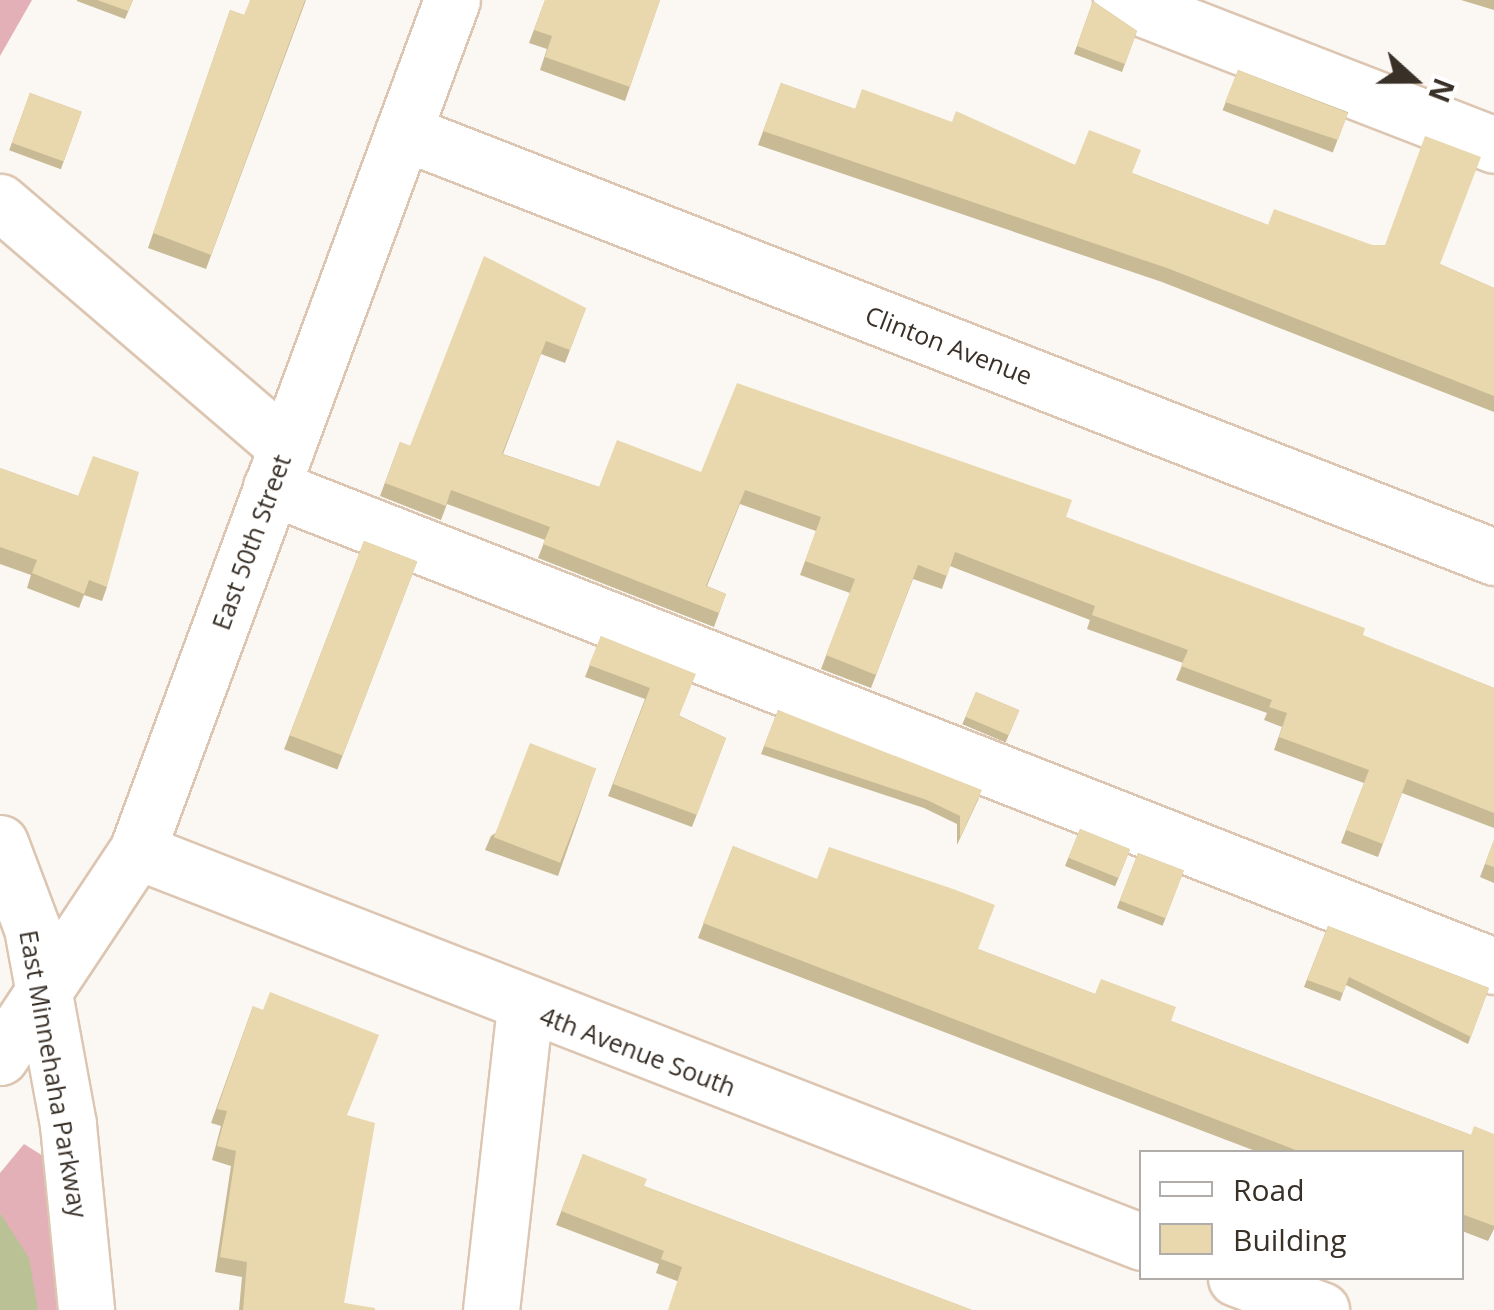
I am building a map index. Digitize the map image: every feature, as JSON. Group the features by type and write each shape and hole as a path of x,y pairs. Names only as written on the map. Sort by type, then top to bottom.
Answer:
{"street":[{"name":"East 50th Street","path":"0,1058 137,851 452,0"},
{"path":"1121,0 1494,145"},
{"name":"Clinton Avenue","path":"403,132 1494,557"},
{"path":"0,202 278,467 1494,966"},
{"name":"East Minnehaha Parkway","path":"0,843 32,928 70,1138 86,1310"},
{"name":"4th Avenue South","path":"137,851 525,1008 1139,1241"},
{"path":"491,1310 525,1008"},
{"path":"1241,1280 1321,1310"}],"shaded area":[{"path":"0,0 32,0 0,56"},
{"path":"24,1144 56,1164 70,1310 38,1310 0,1213 0,1173"},
{"path":"0,1213 29,1258 38,1310 0,1310"}],"building":[{"path":"97,0 133,0 128,11"},
{"path":"250,0 305,0 211,255 153,233 230,10 244,15"},
{"path":"545,0 660,0 630,87 545,57 552,36 534,30"},
{"path":"1093,1 1137,31 1125,64 1077,46"},
{"path":"1238,70 1348,113 1338,140 1225,102"},
{"path":"781,83 855,109 862,89 952,122 956,111 1075,165 1089,130 1141,150 1132,173 1268,225 1274,209 1372,245 1385,245 1425,136 1481,157 1440,264 1494,288 1494,396 1167,268 763,131"},
{"path":"30,93 82,112 64,162 12,143"},
{"path":"484,256 586,308 570,350 546,341 502,454 599,487 617,440 701,472 737,383 1072,500 1066,517 1365,628 1363,635 1494,688 1494,813 1407,779 1383,844 1346,830 1369,770 1279,737 1287,713 1269,707 1272,700 1181,666 1188,650 1092,615 1095,606 955,552 947,576 918,565 876,675 826,655 855,579 805,561 821,517 745,490 706,586 726,594 719,613 543,544 550,527 451,490 446,506 385,483 400,442 410,446"},
{"path":"93,456 139,472 107,587 89,580 84,594 32,573 37,560 0,547 0,468 78,496"},
{"path":"364,541 417,561 343,756 289,735"},
{"path":"601,636 696,674 679,716 726,738 697,815 613,784 650,688 589,665"},
{"path":"976,692 1019,710 1009,735 965,717"},
{"path":"778,710 982,790 960,838 960,816 927,800 764,746"},
{"path":"530,743 596,768 560,863 494,837"},
{"path":"1080,829 1130,849 1118,878 1068,858"},
{"path":"1494,840 1494,867 1485,864"},
{"path":"733,846 817,879 829,847 956,890 995,905 978,949 1095,994 1101,979 1176,1007 1171,1021 1471,1135 1474,1126 1494,1134 1494,1226 1464,1215 1464,1150 1296,1150 703,923"},
{"path":"1138,853 1184,871 1165,918 1120,901"},
{"path":"1328,926 1489,988 1471,1037 1349,977 1343,993 1307,980"},
{"path":"270,992 379,1035 347,1115 375,1123 344,1303 375,1310 243,1310 247,1262 220,1257 236,1151 217,1146 227,1111 217,1109 253,1006 263,1010"},
{"path":"583,1154 647,1179 644,1186 972,1310 668,1310 682,1267 661,1259 664,1251 561,1211"}]}
